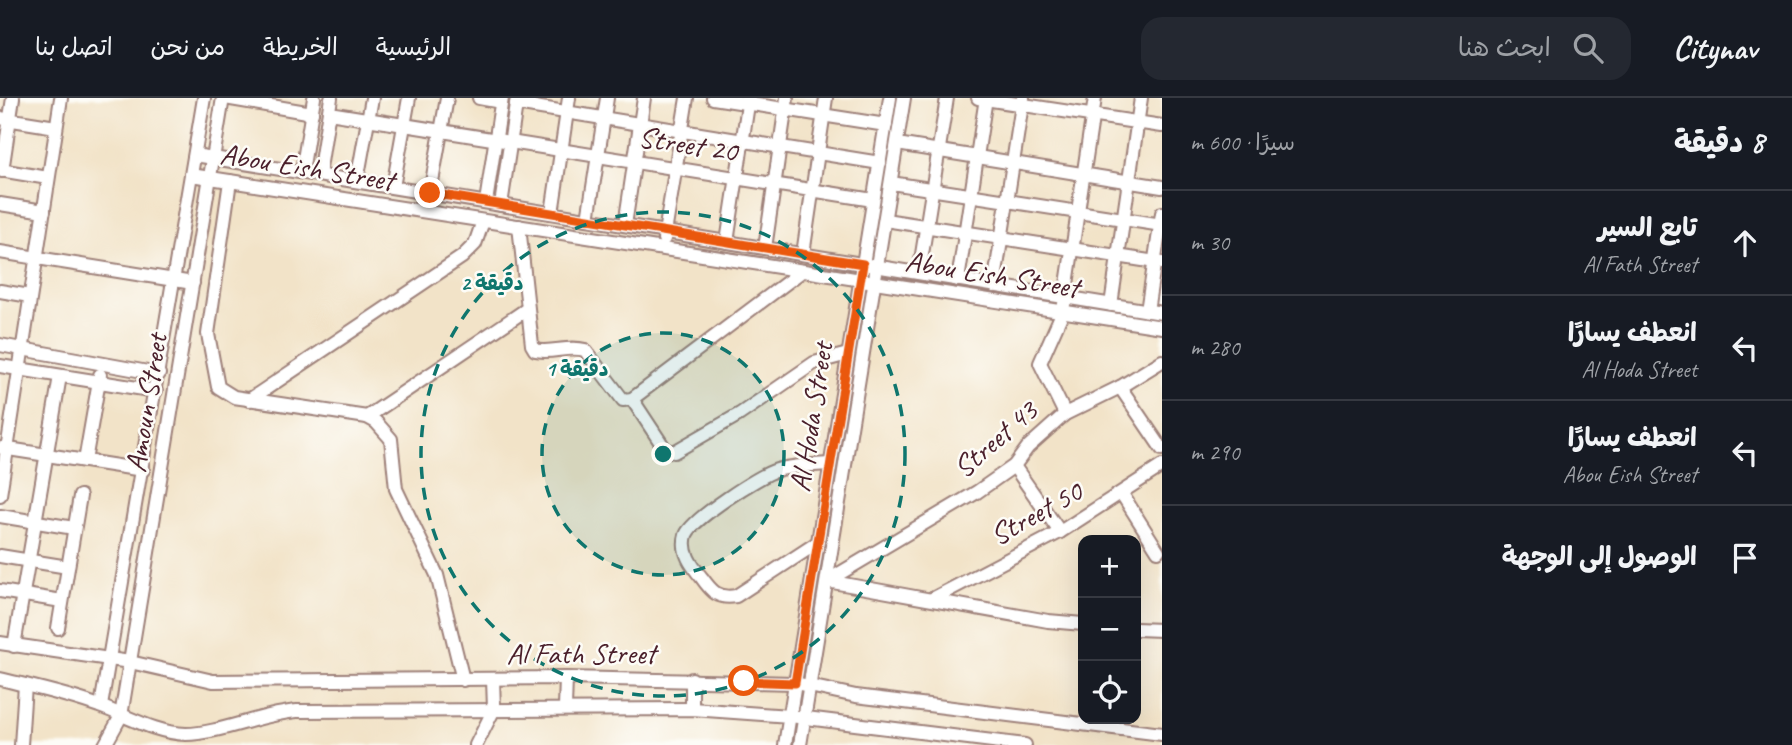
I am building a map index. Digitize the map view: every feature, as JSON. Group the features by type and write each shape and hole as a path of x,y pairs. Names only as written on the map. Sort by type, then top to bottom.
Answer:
{"street":[{"path":"13,98 5,119 1,171 48,178"},
{"path":"0,495 4,448 23,348 61,98"},
{"name":"Amoun Street","path":"101,706 204,98"},
{"path":"224,98 312,113"},
{"name":"Amoun Street","path":"105,745 121,716 224,98"},
{"path":"302,172 314,98"},
{"path":"318,175 331,98"},
{"path":"357,181 372,98"},
{"path":"393,187 409,98"},
{"path":"430,193 447,98"},
{"path":"479,98 502,100 486,202"},
{"path":"552,213 569,98"},
{"path":"588,219 607,98"},
{"path":"625,225 645,98"},
{"path":"662,249 687,98"},
{"path":"713,98 786,104 823,116 886,125"},
{"path":"803,254 826,98"},
{"name":"Al Hoda Street","path":"785,745 890,98"},
{"name":"Al Hoda Street","path":"800,745 904,98"},
{"path":"919,273 947,98"},
{"path":"958,280 984,98 1023,101 1162,126"},
{"path":"1065,414 1040,368 1063,311 1095,98"},
{"path":"1111,305 1141,98"},
{"path":"503,224 516,101 567,112 880,163"},
{"path":"727,242 749,101"},
{"path":"995,286 1023,101"},
{"path":"765,248 786,104"},
{"name":"Street 20","path":"329,113 873,200"},
{"path":"5,119 56,127"},
{"path":"897,144 1162,187"},
{"name":"Abou Eish Street","path":"195,155 1162,313"},
{"name":"Abou Eish Street","path":"191,175 1162,327"},
{"path":"230,181 208,334 218,387 228,396 367,417 376,422 391,439 396,489 437,575 463,680"},
{"path":"891,183 1124,219 1161,221 1158,262 1147,311"},
{"path":"0,204 44,211"},
{"path":"885,220 1158,262"},
{"path":"249,400 462,257 475,244 483,221"},
{"path":"519,226 527,309 535,350 585,349 623,400 632,399 803,271"},
{"path":"0,252 192,283"},
{"path":"0,291 30,296"},
{"path":"367,417 527,309"},
{"path":"0,345 159,374"},
{"path":"632,399 665,449 674,452 740,414 814,363 848,354"},
{"name":"Street 43","path":"827,581 977,492 1014,466 1028,447 1065,414 1120,387 1162,361"},
{"path":"85,461 102,363"},
{"path":"0,366 156,391"},
{"path":"14,646 60,376"},
{"path":"1120,387 1162,449"},
{"path":"4,448 143,470"},
{"path":"817,543 736,596 728,598 713,594 689,561 685,548 687,534 697,521 764,475 795,466 830,464"},
{"path":"1014,466 1060,532"},
{"name":"Street 50","path":"932,599 1060,532 1162,466"},
{"path":"1122,494 1158,551"},
{"path":"58,628 80,496"},
{"path":"0,516 74,528"},
{"path":"0,556 68,567"},
{"path":"827,581 1048,621 1078,624"},
{"path":"0,591 62,601"},
{"path":"1141,629 1162,630"},
{"name":"Al Fath Street","path":"0,643 130,662 213,681 566,678 795,683 856,696 1162,734"},
{"path":"565,708 566,678"},
{"name":"Al Fath Street","path":"0,679 101,706 164,731 187,734 211,731 269,713 297,710 692,709 804,717 1025,745"},
{"path":"476,745 494,709 493,679"},
{"path":"692,679 692,709"},
{"path":"21,745 25,685"}],"route":[{"path":"430,193 863,264 795,683 744,681"}]}
